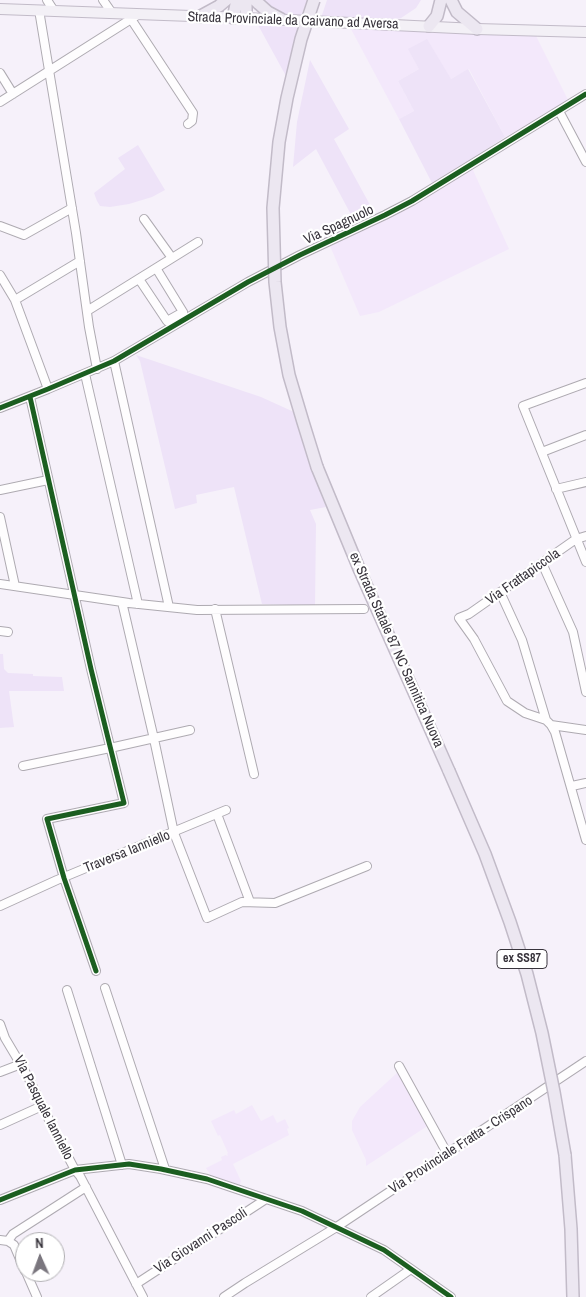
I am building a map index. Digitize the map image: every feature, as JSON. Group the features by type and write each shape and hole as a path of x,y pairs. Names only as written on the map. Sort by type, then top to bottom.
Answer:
{"highway":[{"path":"199,17 226,0"},
{"path":"233,18 237,0"},
{"path":"246,0 246,18"},
{"path":"255,0 268,12 280,19"},
{"name":"ex Strada Statale 87 NC Sannitica Nuova","path":"314,0 300,47 286,106 273,208 275,282 280,327 289,375 317,467 360,571 485,854 527,974 542,1033 565,1155 571,1229 573,1293"},
{"path":"430,26 437,16 441,0"},
{"path":"451,0 457,12 476,28"}],"main road":[{"name":"Strada Provinciale da Caivano ad Aversa","path":"1,7 112,13 135,17 280,19 586,32"}],"street":[{"path":"47,0 54,11"},
{"path":"103,0 112,13"},
{"path":"39,10 97,368"},
{"path":"0,102 135,17 193,113 192,121 188,124"},
{"path":"0,73 13,94"},
{"name":"Via Spagnuolo","path":"0,408 48,390 114,361 248,282 412,201 586,94"},
{"path":"559,111 586,162"},
{"path":"0,226 24,236 72,208"},
{"path":"144,219 172,258"},
{"path":"87,311 198,242"},
{"path":"15,300 80,261"},
{"path":"139,278 167,321 183,312 156,268"},
{"path":"0,276 15,300 48,390"},
{"path":"114,361 169,607"},
{"path":"85,374 138,604"},
{"path":"586,383 523,406 586,562"},
{"path":"30,397 91,669 124,803 46,819 96,971"},
{"path":"542,452 586,435"},
{"path":"0,490 48,480"},
{"path":"556,489 586,482"},
{"path":"0,517 15,586"},
{"name":"Via Frattapiccola","path":"548,723 525,713 506,701 474,639 459,618 469,614 576,539 586,536"},
{"path":"542,563 573,632 586,692"},
{"path":"0,584 122,602 197,610 364,609"},
{"path":"500,592 522,640 548,723 555,732 586,840"},
{"path":"122,602 174,833 207,918 242,902 275,903 368,866"},
{"path":"215,609 254,774"},
{"path":"548,723 586,730"},
{"path":"23,766 190,730"},
{"path":"572,786 586,783"},
{"name":"Traversa Ianniello","path":"0,906 226,810"},
{"path":"217,814 250,902"},
{"path":"104,988 165,1169"},
{"path":"67,990 122,1165"},
{"name":"Via Pasquale Ianniello","path":"0,1024 143,1297"},
{"name":"Via Provinciale Fratta - Crispano","path":"224,1297 335,1228 586,1061"},
{"path":"0,1072 21,1064"},
{"path":"399,1066 447,1153"},
{"path":"0,1125 42,1106"},
{"path":"0,1200 75,1170 129,1164 165,1169 207,1179 302,1211 384,1250 451,1297"},
{"path":"15,1248 4,1240 86,1186"},
{"name":"Via Giovanni Pascoli","path":"136,1284 266,1199"},
{"path":"371,1297 411,1269"},
{"path":"29,1282 34,1296"}],"shaded area":[{"path":"257,0 307,0 301,16 280,14"},
{"path":"327,0 421,0 416,8 401,18 392,20 322,16"},
{"path":"258,25 299,27 286,76"},
{"path":"351,29 449,31 536,36 569,102 505,137 469,69 451,79 419,69 398,81 414,111 399,119"},
{"path":"427,39 451,79 468,69 505,137 432,183 399,119 414,111 398,81 419,69 408,49"},
{"path":"310,60 349,129 334,139 375,214 356,224 316,149 293,167 297,122"},
{"path":"138,145 165,190 152,197 129,204 110,207 100,206 94,193 125,169 118,158"},
{"path":"472,168 509,249 379,312 360,316 330,246 441,188"},
{"path":"136,355 261,397 294,412 326,507 310,510 316,524 315,606 262,604 234,487 196,495 197,503 175,509 140,361"},
{"path":"0,654 3,654 4,669 8,673 62,677 64,691 9,691 14,727 0,728"},
{"path":"399,1071 429,1125 366,1166 366,1160 352,1130 352,1121 360,1107"},
{"path":"252,1105 261,1121 273,1115 277,1123 285,1119 289,1128 287,1129 289,1135 233,1164 241,1181 239,1187 209,1177 210,1174 206,1168 222,1160 221,1157 228,1155 220,1135 218,1136 211,1121 234,1110 236,1114"}],"cycle path":[{"path":"0,408 114,361 248,282 412,201 586,94"},
{"path":"30,397 91,669 124,803 47,819 64,878 96,971"},
{"path":"0,1200 75,1170 129,1164 161,1169 207,1179 302,1211 384,1250 451,1297"}]}
